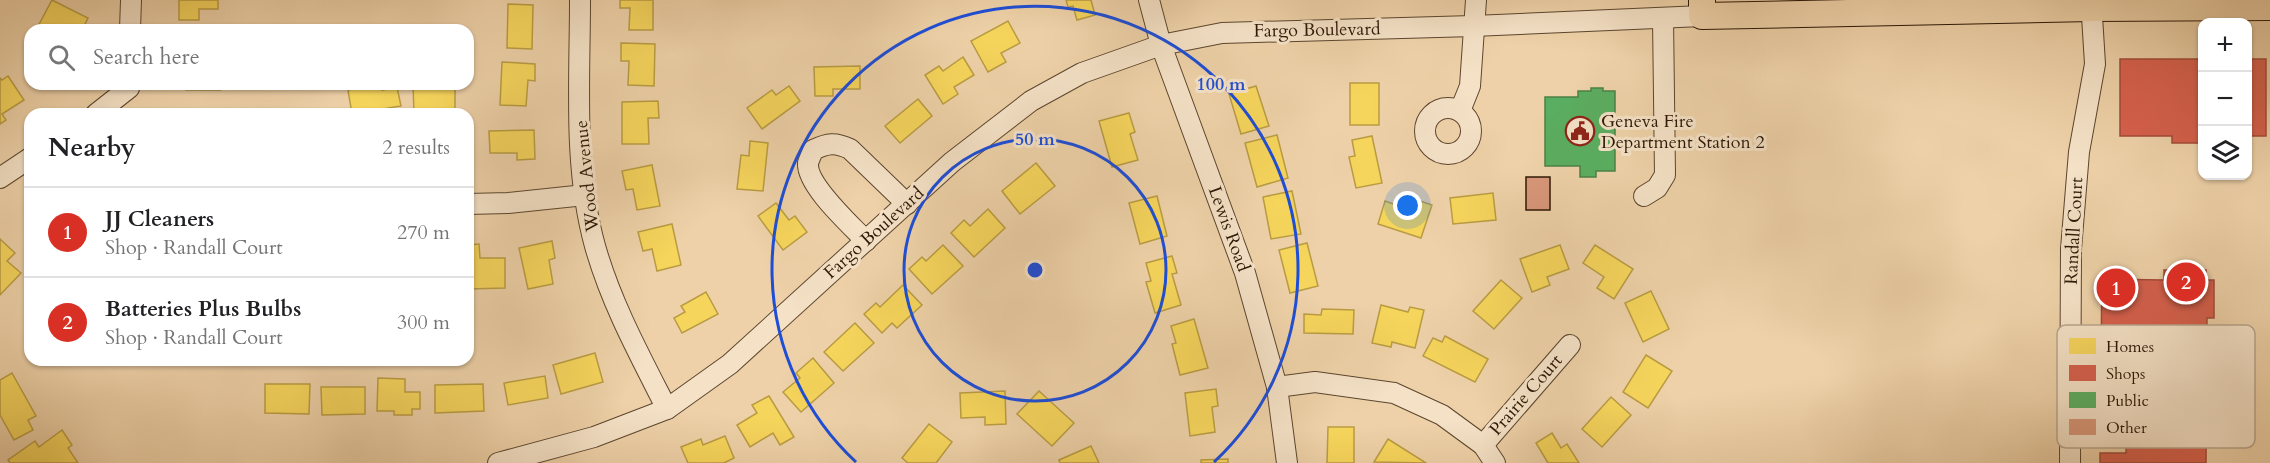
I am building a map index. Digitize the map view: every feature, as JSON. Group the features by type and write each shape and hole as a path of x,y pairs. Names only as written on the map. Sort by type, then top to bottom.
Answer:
{"main road":[{"name":"Fargo Boulevard","path":"1702,8 2091,4 2270,7"}],"street":[{"path":"130,24 131,0"},
{"name":"Wood Avenue","path":"580,0 579,123 585,195 594,244 607,285 667,409"},
{"name":"Lewis Road","path":"1149,0 1161,45 1245,273 1277,387 1287,463"},
{"path":"1460,111 1470,86 1476,0"},
{"name":"Randall Court","path":"2071,325 2071,249 2079,152 2095,64 2091,4"},
{"name":"Fargo Boulevard","path":"498,463 594,437 667,409 730,364 952,162 1031,101 1082,73 1161,45 1222,33 1663,18 1702,8"},
{"path":"1644,196 1657,188 1665,175 1663,18"},
{"path":"104,108 126,90"},
{"path":"866,241 817,188 808,164 813,150 828,143 839,144 850,149 907,204"},
{"path":"0,178 24,162"},
{"path":"474,204 585,195"},
{"name":"Prairie Court","path":"1483,445 1570,345"},
{"path":"1277,387 1315,382 1394,393 1442,416 1483,445 1495,463"},
{"name":"Randall Court","path":"2070,448 2070,463"}],"building: Homes":[{"path":"52,0 88,18 85,24 39,24"},
{"path":"179,0 218,0 218,9 199,9 199,20 179,20"},
{"path":"620,0 653,0 653,30 629,30 630,8 620,8"},
{"path":"1066,0 1091,0 1095,15 1077,20 1073,6 1068,7"},
{"path":"508,4 533,5 532,49 507,48"},
{"path":"1008,21 1020,43 1001,53 1006,62 988,72 971,41"},
{"path":"621,43 655,44 654,86 628,85 629,61 621,61"},
{"path":"963,57 974,75 954,87 958,94 943,104 925,75 939,66 943,71"},
{"path":"502,62 535,64 535,81 528,80 526,106 500,105"},
{"path":"860,66 860,89 833,89 833,96 815,96 814,67"},
{"path":"8,76 24,100 2,114 6,120 0,124 0,78 2,80"},
{"path":"1350,83 1379,83 1379,125 1350,125"},
{"path":"789,86 800,101 762,129 747,108 772,90 776,95"},
{"path":"1256,86 1269,126 1241,134 1229,94"},
{"path":"348,90 398,90 401,106 389,108 351,108"},
{"path":"413,90 455,90 455,108 414,108"},
{"path":"918,99 932,116 900,143 885,126"},
{"path":"658,101 659,118 648,118 649,144 622,144 622,102"},
{"path":"1129,113 1135,132 1130,134 1138,160 1112,167 1099,121"},
{"path":"534,130 535,159 517,160 517,153 490,153 489,131"},
{"path":"1277,135 1288,178 1257,187 1245,143"},
{"path":"1372,136 1382,183 1356,188 1349,157 1355,156 1352,140"},
{"path":"750,141 768,143 763,191 737,189 741,155 749,156"},
{"path":"1036,163 1055,186 1020,214 1002,191"},
{"path":"652,165 660,206 637,210 633,189 626,190 622,171"},
{"path":"1292,191 1301,234 1271,239 1263,197"},
{"path":"1493,193 1496,220 1453,224 1450,198"},
{"path":"1157,196 1167,236 1140,244 1129,203"},
{"path":"1414,199 1432,205 1421,238 1378,224 1385,201 1411,210"},
{"path":"776,203 789,220 795,216 807,232 783,250 758,216"},
{"path":"988,209 1005,228 974,257 951,233 964,220 970,226"},
{"path":"672,224 681,265 657,271 652,249 643,251 638,232"},
{"path":"0,239 15,253 7,261 21,273 0,295"},
{"path":"552,241 555,258 549,260 553,284 528,289 519,248"},
{"path":"1307,243 1318,286 1290,293 1279,250"},
{"path":"474,244 479,244 480,258 505,258 505,288 474,289"},
{"path":"943,245 963,266 932,294 909,269 922,257 926,261"},
{"path":"1560,245 1569,269 1547,277 1550,285 1532,292 1520,259"},
{"path":"1595,245 1633,269 1614,299 1597,288 1604,277 1583,263"},
{"path":"1172,256 1177,273 1172,274 1181,305 1155,313 1146,282 1151,281 1146,263"},
{"path":"1501,280 1522,298 1494,329 1473,311"},
{"path":"903,285 922,305 897,328 892,323 882,333 864,314 876,303 880,307"},
{"path":"1651,291 1669,329 1643,342 1625,303"},
{"path":"706,292 718,314 682,333 674,318 685,312 681,306"},
{"path":"1381,305 1408,312 1410,307 1424,310 1415,348 1392,342 1391,347 1372,343"},
{"path":"1322,309 1354,310 1353,334 1304,333 1304,314 1321,315"},
{"path":"1194,319 1208,368 1180,375 1172,344 1176,343 1171,326"},
{"path":"855,323 874,343 843,371 824,352"},
{"path":"1445,336 1488,359 1475,382 1423,356 1433,338 1442,342"},
{"path":"595,353 603,382 561,394 553,365"},
{"path":"1646,355 1672,371 1648,408 1623,392"},
{"path":"813,358 834,383 801,412 783,392 800,378 796,373"},
{"path":"12,373 36,416 28,420 33,430 14,440 0,415 0,380"},
{"path":"545,376 548,398 508,405 504,383"},
{"path":"378,378 405,379 405,392 420,392 420,409 412,409 412,415 394,415 394,411 377,411"},
{"path":"265,384 310,384 309,414 265,413"},
{"path":"483,384 484,411 435,413 435,385"},
{"path":"321,387 365,387 365,414 322,415"},
{"path":"1216,389 1218,406 1212,407 1215,432 1190,436 1185,393"},
{"path":"1005,391 1006,424 985,425 985,417 961,418 960,393"},
{"path":"1039,391 1074,423 1052,446 1017,414"},
{"path":"769,396 794,437 780,445 773,433 750,447 737,425 757,413 752,405"},
{"path":"1611,397 1631,415 1602,447 1582,429"},
{"path":"929,424 952,442 936,463 908,463 902,458"},
{"path":"1328,427 1354,427 1354,463 1327,463"},
{"path":"62,430 72,445 68,448 78,463 10,463 8,460 35,441 39,447"},
{"path":"1552,433 1561,448 1567,444 1579,463 1548,463 1536,443"},
{"path":"725,436 734,458 724,463 688,463 681,447 701,439 703,445"},
{"path":"1388,439 1426,463 1374,462"},
{"path":"1091,446 1099,463 1060,463 1059,460"},
{"path":"1228,459 1228,463 1201,463 1201,460"}],"building: Shops":[{"path":"2120,59 2198,59 2198,143 2172,143 2172,136 2120,136"},
{"path":"2252,59 2266,59 2266,136 2252,136"},
{"path":"2164,270 2206,270 2206,280 2214,280 2214,318 2207,318 2207,325 2101,325 2102,279 2164,280"},
{"path":"2126,448 2206,448 2206,463 2100,463 2100,453 2126,453"}],"building: Public":[{"name":"Geneva Fire Department Station 2","path":"1591,88 1615,91 1615,171 1596,171 1596,177 1580,177 1580,166 1545,166 1545,97 1578,97 1578,91 1591,91"}],"building: Other":[{"path":"1526,177 1550,177 1550,210 1526,210"}],"place":[{"name":"Geneva Fire Department Station 2","path":"1580,131"},
{"name":"Batteries Plus Bulbs","path":"2186,282"},
{"name":"JJ Cleaners","path":"2116,288"}]}
